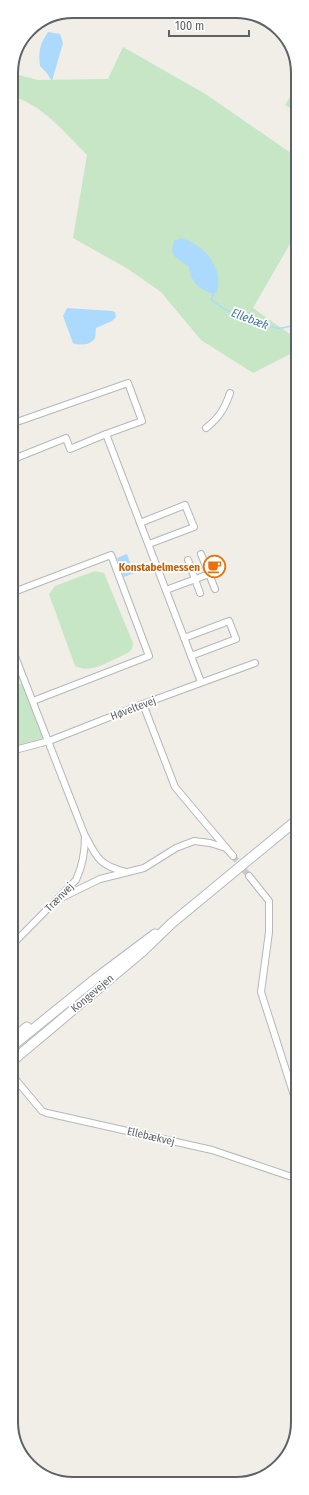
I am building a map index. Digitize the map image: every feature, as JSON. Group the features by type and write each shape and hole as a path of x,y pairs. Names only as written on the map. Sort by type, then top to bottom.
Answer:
{"main road":[{"name":"Kongevejen","path":"18,1056 143,952 172,923 291,826"},
{"name":"Kongevejen","path":"18,1036 60,1001 95,979 140,944 172,923"},
{"path":"18,1043 26,1044 42,1035"}],"street":[{"path":"18,422 128,383 142,421 70,449 66,438 18,457"},
{"path":"206,428 216,421 225,409 230,393"},
{"path":"106,434 201,682"},
{"path":"140,522 186,505 194,527 149,544"},
{"path":"201,554 215,589"},
{"path":"18,590 110,555 149,656 34,701"},
{"path":"188,560 200,592"},
{"path":"166,590 209,574"},
{"path":"184,638 229,621 236,639 191,656"},
{"name":"Trænvej","path":"18,663 85,836 95,855 102,863 114,869 128,872"},
{"name":"Høveltevej","path":"18,749 49,741 201,682 255,663"},
{"path":"143,704 176,787 233,856"},
{"name":"Trænvej","path":"18,939 76,880 81,869 85,836"},
{"path":"57,900 100,879 144,868 176,848 194,841 210,843 226,848"},
{"path":"249,876 269,901 269,932 261,992 291,1086"},
{"name":"Ellebækvej","path":"18,1082 42,1111 47,1113 212,1150 291,1177"}],"green space":[{"path":"123,47 207,95 291,153 291,242 253,308 291,335 291,354 253,373 201,340 161,292 128,269 73,238 87,155 43,112 18,99 18,75 38,80 108,79"},
{"path":"291,95 291,109 285,105"},
{"path":"95,571 104,573 133,643 132,649 128,653 102,665 88,669 75,666 49,594 55,586"},
{"path":"18,669 44,736 42,740 18,746 18,685 21,684"}],"water":[{"path":"48,32 60,34 63,43 52,81 40,66 39,61 40,48"},
{"path":"181,238 197,246 210,258 218,274 217,292 213,294 203,290 193,281 189,267 174,256 172,251 174,241"},
{"path":"67,308 112,311 115,312 116,317 112,321 96,328 95,338 91,342 82,345 76,344 73,343 63,316"},
{"path":"127,554 134,573 124,577 117,558"}],"waterway":[{"name":"Ellebæk","path":"213,294 211,299 233,314 269,326 279,328 291,326"}],"tunnel":[{"path":"233,856 249,876"}],"place":[{"name":"Konstabelmessen","path":"215,567"}]}
